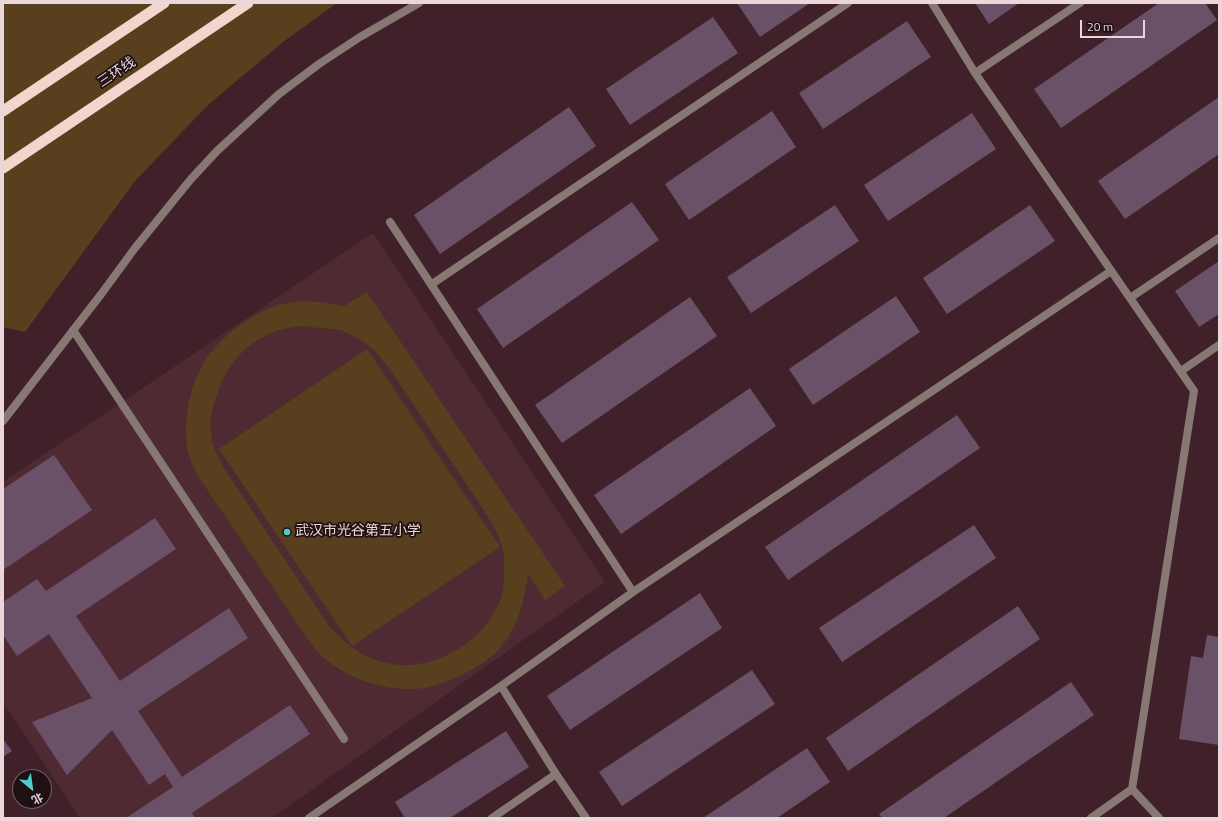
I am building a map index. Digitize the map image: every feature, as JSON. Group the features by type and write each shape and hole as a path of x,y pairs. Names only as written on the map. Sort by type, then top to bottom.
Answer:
{"highway":[{"path":"3,111 164,3"},
{"name":"三环线","path":"3,168 248,3"}],"street":[{"path":"3,421 135,248 173,201 217,151 280,94 319,64 360,37 419,3"},
{"path":"432,284 848,3"},
{"path":"932,3 975,73 1194,391 1132,789 1091,818"},
{"path":"975,73 1080,3"},
{"path":"390,222 633,592"},
{"path":"1130,298 1219,238"},
{"path":"308,818 501,686 633,592 1111,271"},
{"path":"73,330 344,739"},
{"path":"1180,371 1219,345"},
{"path":"501,686 556,774 586,818"},
{"path":"492,818 556,774"},
{"path":"1132,789 1160,818"}],"shaded area":[{"path":"3,3 337,3 283,42 208,105 135,181 25,332 3,327"},
{"name":"武汉市光谷第五小学","path":"373,233 605,582 272,818 80,818 52,776 52,769 47,769 3,702 3,482"},
{"path":"367,292 565,586 545,600 528,574 520,612 512,630 501,647 487,660 459,676 426,687 415,689 390,688 366,682 333,665 321,655 307,638 198,476 191,461 188,449 186,420 194,383 206,360 224,338 250,319 266,310 283,304 310,302 344,306","holes":["300,326 341,330 359,339 375,351 387,365 485,512 496,530 502,545 504,553 504,581 499,604 477,635 453,652 431,661 406,665 391,664 370,658 345,642 329,626 225,470 216,453 213,443 211,418 217,394 227,372 240,354 257,340 279,330"]},
{"path":"367,349 500,547 352,646 219,449"}],"building":[{"path":"737,3 810,3 760,37"},
{"path":"975,3 1019,3 989,24"},
{"path":"1159,3 1205,3 1217,20 1061,128 1034,89"},
{"path":"713,17 738,53 630,125 606,89"},
{"path":"907,21 931,57 823,129 799,93"},
{"path":"1219,97 1219,154 1125,219 1098,181"},
{"path":"569,107 596,146 440,254 414,215"},
{"path":"772,111 796,147 689,220 665,184"},
{"path":"972,113 996,149 888,221 864,185"},
{"path":"632,202 659,240 503,348 477,309"},
{"path":"835,205 859,241 751,313 727,277"},
{"path":"1030,205 1055,241 947,314 923,278"},
{"path":"1219,261 1219,314 1199,327 1175,291"},
{"path":"896,296 920,332 813,405 789,369"},
{"path":"690,297 717,336 562,443 535,405"},
{"path":"750,388 776,426 621,534 594,495"},
{"path":"957,415 980,448 788,580 765,547"},
{"path":"54,455 92,510 3,570 3,489"},
{"path":"155,518 176,549 76,616 120,681 229,608 248,638 138,711 182,777 290,705 310,734 192,813 195,818 126,818 173,787 165,774 149,785 112,730 67,775 32,722 92,698 49,634 17,656 3,635 3,602 37,579 46,591"},
{"path":"974,525 996,558 842,662 819,628"},
{"path":"700,593 722,628 570,730 547,696"},
{"path":"1018,606 1040,639 848,771 826,738"},
{"path":"1207,635 1219,637 1219,745 1179,739 1191,656 1203,658"},
{"path":"752,670 775,704 622,806 599,772"},
{"path":"1071,682 1094,715 944,818 882,818 879,814"},
{"path":"506,731 529,767 450,818 405,818 395,802"},
{"path":"3,739 12,751 3,757"},
{"path":"807,748 830,782 777,818 703,818"}],"place":[{"name":"武汉市光谷第五小学","path":"287,532"}]}
